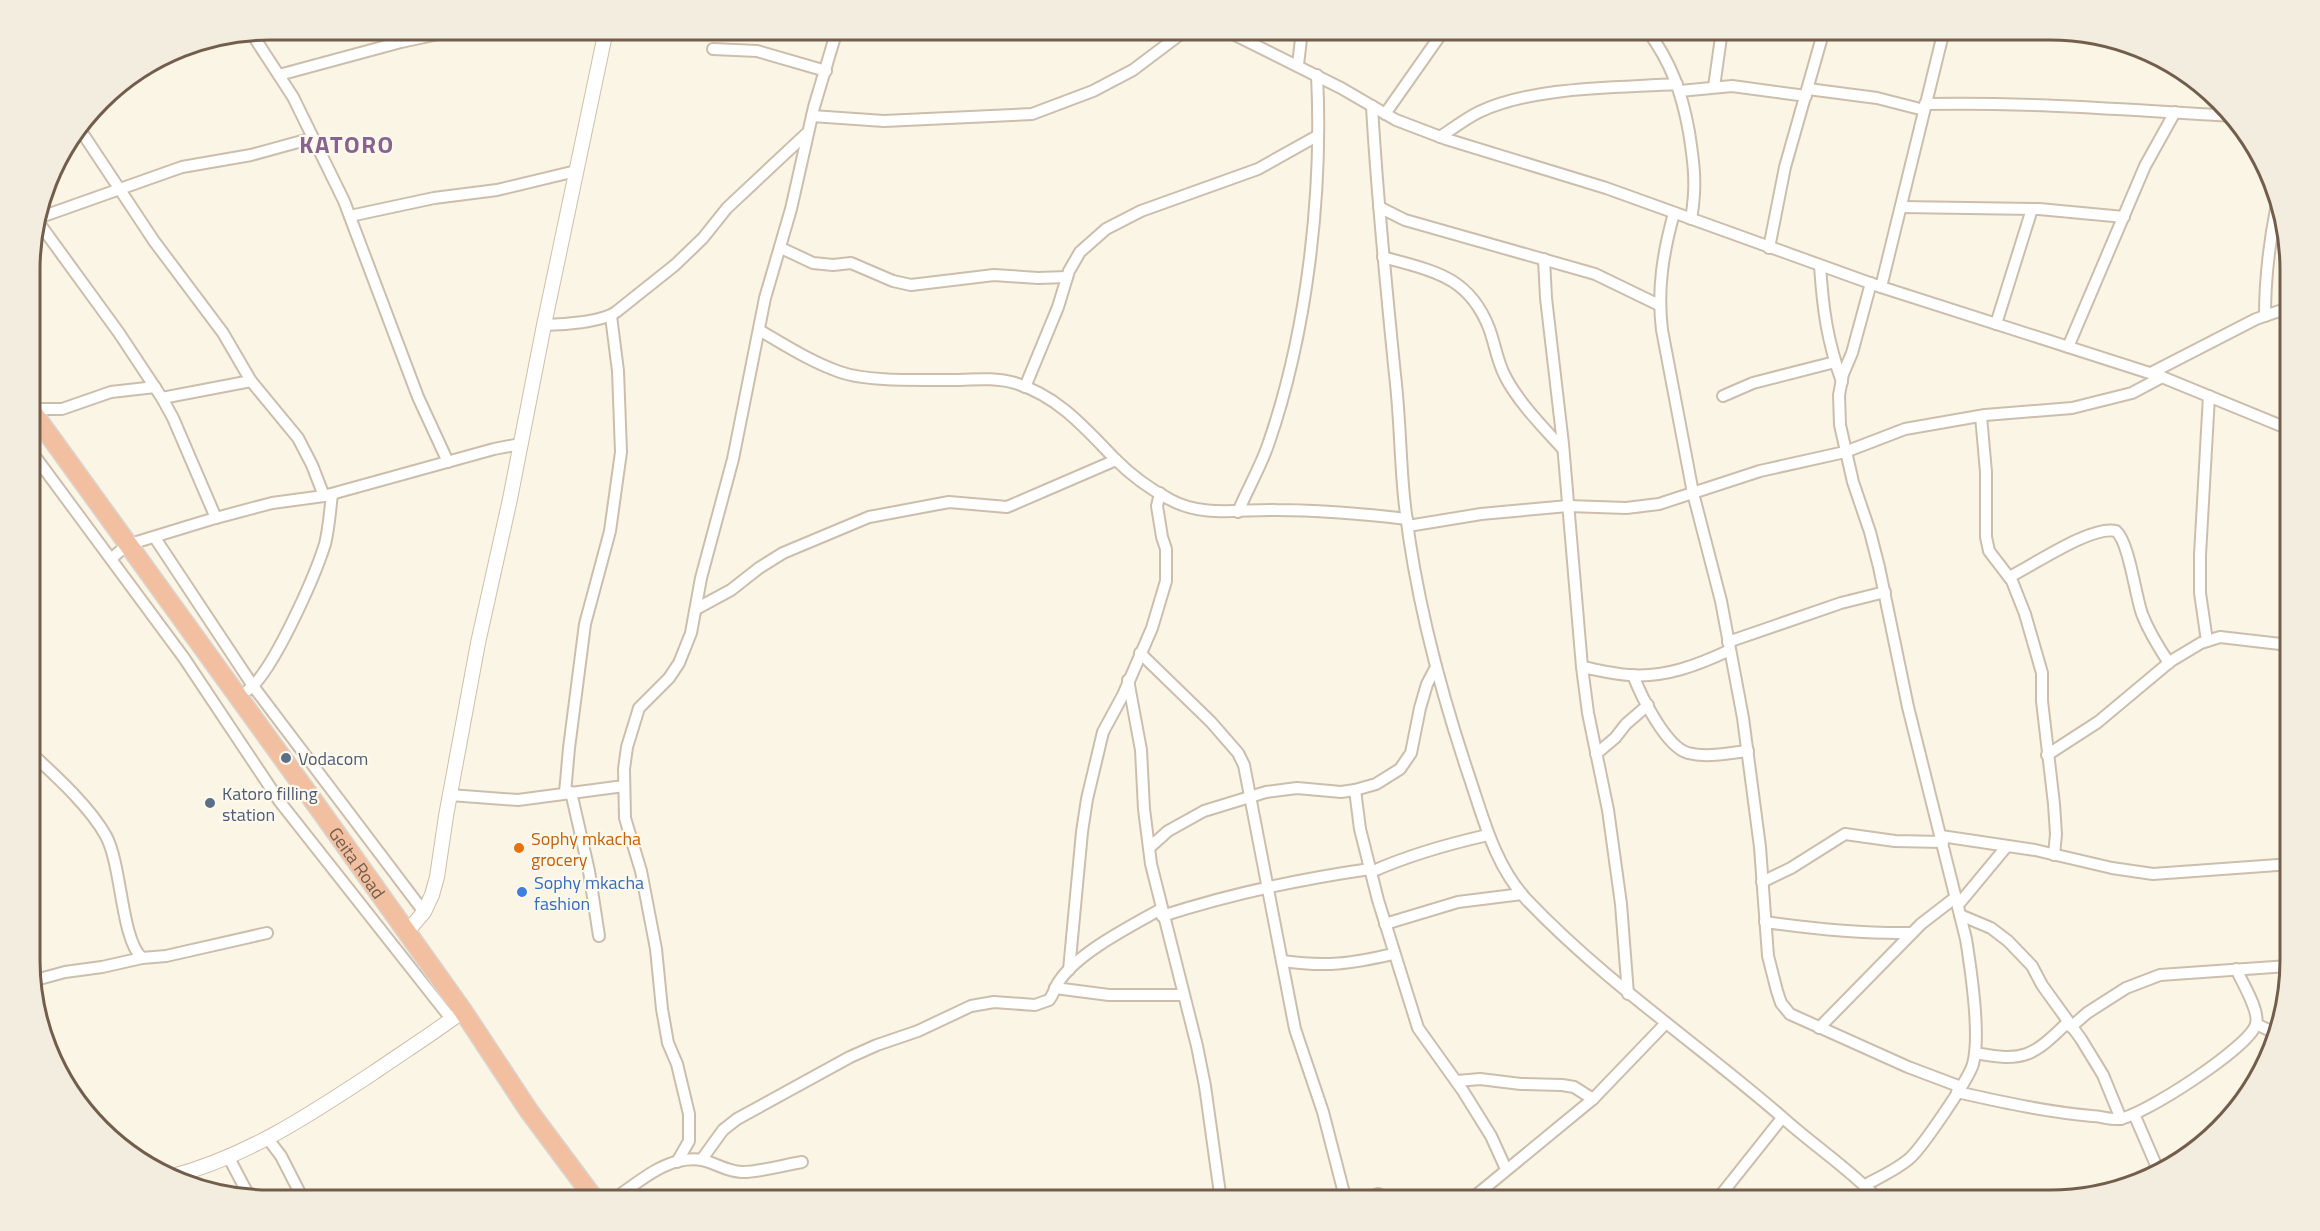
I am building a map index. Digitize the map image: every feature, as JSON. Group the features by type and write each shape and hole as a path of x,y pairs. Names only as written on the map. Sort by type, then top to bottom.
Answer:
{"highway":[{"name":"Geita Road","path":"40,423 320,810 406,933 457,1016 588,1190"}],"street":[{"path":"279,75 410,40"},
{"path":"406,933 424,912 437,877 478,643 510,499 604,40"},
{"path":"677,1162 689,1141 689,1114 668,1042 656,949 641,871 625,818 624,786 627,747 639,708 669,678 679,663 691,633 701,578 733,459 765,298 781,248 812,116 834,40"},
{"path":"812,116 884,121 1032,114 1093,91 1133,70 1173,40"},
{"path":"1245,40 1317,75 1396,120 1440,137 1606,188 1820,266 2157,375 2280,425"},
{"path":"1298,66 1301,40"},
{"path":"1385,114 1437,40"},
{"path":"1655,40 1662,49 1679,87 1694,154 1696,175 1691,219"},
{"path":"1714,87 1721,40"},
{"path":"1769,248 1785,167 1821,40"},
{"path":"1865,1185 1898,1168 1914,1154 1959,1089 1973,1065 1975,1053 1971,970 1958,906 1908,707 1885,592 1870,532 1852,482 1845,452 1840,425 1839,395 1901,207 1942,40"},
{"path":"257,41 293,97 350,216 418,397 448,462"},
{"path":"713,49 757,51 826,70"},
{"path":"1238,512 1267,448 1281,404 1293,353 1311,245 1317,136 1317,75"},
{"path":"1440,137 1478,112 1519,98 1564,92 1679,87 1732,86 1877,98 1925,107 1985,103 2124,108 2218,115"},
{"path":"1372,106 1383,257 1408,522 1423,620 1462,758 1488,835 1506,872 1522,894 1628,993 1760,1097 1870,1190"},
{"path":"2068,347 2145,166 2175,112"},
{"path":"544,325 572,324 611,316 675,265 703,238 727,208 808,133"},
{"path":"84,135 154,241 223,333 251,381 298,438 328,495 325,544 304,597 272,662 253,686 238,697"},
{"path":"1025,387 1054,318 1067,276 1080,252 1106,229 1141,211 1258,169 1317,136"},
{"path":"47,215 182,167 251,155 313,138"},
{"path":"350,216 434,198 497,190 576,171"},
{"path":"1379,207 1405,220 1595,274 1659,305"},
{"path":"1901,207 2079,211 2124,217"},
{"path":"1996,324 2032,209"},
{"path":"1674,213 1663,257 1659,305 1693,493 1721,601 1748,751 1761,848 1768,956 1781,1003 1790,1014 1959,1089 2018,1107 2121,1119 2134,1114 2223,1059 2252,1032 2256,1024 2256,1013 2236,969"},
{"path":"2265,316 2267,256 2274,220"},
{"path":"44,231 101,307 162,398 173,418 216,518"},
{"path":"781,248 813,263 833,265 851,263 893,281 911,285 994,275 1038,278 1067,276"},
{"path":"1383,257 1439,273 1466,290 1489,328 1505,377 1563,449"},
{"path":"1544,259 1582,667 1588,713 1608,810 1622,904 1628,993"},
{"path":"1820,266 1824,316 1842,382"},
{"path":"759,330 804,356 841,373 890,379 1013,382 1038,391 1077,418 1116,460 1160,493 1171,500 1200,510 1360,513 1408,522 1568,506 1626,508 1659,504 1760,471 1845,452 1905,429 1981,416 2043,412 2088,405 2132,393 2157,375 2265,316 2280,311"},
{"path":"599,936 589,871 568,792 585,624 610,531 621,452 618,371 611,316"},
{"path":"1723,396 1753,383 1835,362"},
{"path":"162,398 251,381"},
{"path":"40,409 62,408 111,392 155,387"},
{"path":"2207,641 2200,593 2200,555 2209,396"},
{"path":"1981,416 1986,472 1986,537 1989,551 2009,576 2025,614 2042,673 2042,701 2056,834 2054,855"},
{"path":"112,558 127,545 216,518 272,503 328,495 520,444"},
{"path":"696,609 731,590 783,553 869,518 949,502 1007,507 1116,460"},
{"path":"40,463 184,658 280,802 457,1016 325,1105 268,1138 228,1156 181,1173"},
{"path":"1069,970 1087,799 1103,732 1152,628 1166,581 1167,549 1160,530 1157,506 1160,493"},
{"path":"2009,576 2080,539 2111,529 2116,531 2125,543 2142,614 2148,629 2169,663"},
{"path":"155,538 253,686 424,912"},
{"path":"1582,667 1633,675 1676,671 1699,664 1729,646 1841,603 1885,592"},
{"path":"2047,755 2098,722 2169,663 2207,641 2220,637 2280,644"},
{"path":"1140,653 1211,722 1239,753 1244,765 1295,1029 1323,1112 1343,1190"},
{"path":"1149,848 1168,831 1204,811 1249,797 1297,788 1341,792 1355,790 1376,784 1400,769 1411,753 1427,684 1436,667"},
{"path":"1633,675 1648,705 1669,739 1678,748 1686,752 1714,755 1748,751"},
{"path":"1128,680 1141,750 1144,809 1149,848 1162,913 1197,1046 1219,1190"},
{"path":"1596,754 1616,738 1626,724 1648,705"},
{"path":"40,762 88,811 106,836 116,866 131,941 136,953 142,958"},
{"path":"450,795 518,800 624,786"},
{"path":"1355,790 1360,830 1370,871 1418,1028 1457,1081 1491,1136 1506,1169"},
{"path":"1762,882 1791,868 1845,834 1895,841 1942,839 2007,846 2112,868 2153,874 2280,865"},
{"path":"702,1159 723,1130 737,1119 850,1057 918,1031 971,1006 994,1002 1035,1005 1049,1000 1061,978 1085,956 1125,929 1162,913 1314,878 1370,871 1438,847 1488,835"},
{"path":"1819,1028 1911,933 1958,906 2007,846"},
{"path":"1385,924 1458,902 1522,894"},
{"path":"1958,906 1991,928 2032,966 2103,1075 2121,1119"},
{"path":"1765,922 1832,931 1875,934 1911,933"},
{"path":"41,978 142,958 166,956 267,933"},
{"path":"1282,961 1321,966 1345,964 1394,954"},
{"path":"1975,1053 1996,1057 2027,1055 2037,1051 2069,1025 2108,999 2126,988 2160,975 2280,967"},
{"path":"1055,988 1109,995 1183,995"},
{"path":"1482,1190 1593,1099 1666,1023"},
{"path":"2256,1024 2268,1030"},
{"path":"1457,1081 1480,1079 1521,1084 1562,1085 1574,1087 1593,1099"},
{"path":"2134,1114 2156,1165"},
{"path":"1725,1190 1782,1118"},
{"path":"268,1138 281,1156 298,1190"},
{"path":"228,1156 246,1189"},
{"path":"627,1190 663,1166 677,1162 702,1159 743,1172 802,1162"}],"place":[{"name":"Vodacom","path":"286,758"},
{"name":"Katoro filling station","path":"210,803"},
{"name":"Sophy mkacha grocery","path":"519,848"},
{"name":"Sophy mkacha fashion","path":"522,892"}],"district":[{"name":"KATORO","path":"347,144"}]}
